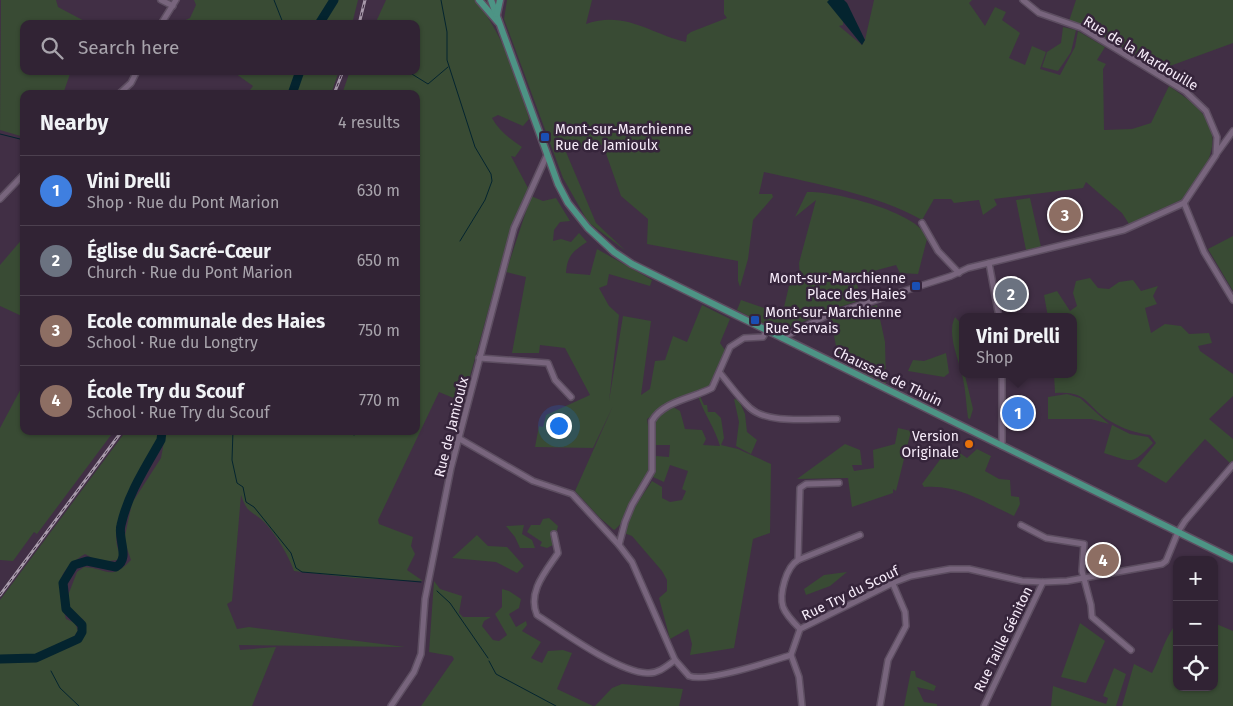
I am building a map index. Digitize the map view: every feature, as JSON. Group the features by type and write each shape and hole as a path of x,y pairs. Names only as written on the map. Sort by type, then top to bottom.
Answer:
{"main road":[{"path":"479,0 500,23"},
{"name":"Chaussée de Thuin","path":"491,0 558,184 578,217 614,252 632,264 1233,559"},
{"path":"497,15 500,0"}],"street":[{"path":"161,0 173,6"},
{"path":"164,20 176,0"},
{"name":"Rue de la Mardouille","path":"1023,0 1039,13 1082,28 1197,100 1206,111 1218,137 1216,155"},
{"path":"124,90 131,83 135,75"},
{"path":"782,338 826,316 959,273 968,268 1124,230 1184,203 1233,131"},
{"name":"Rue de Jamioulx","path":"391,706 414,672 421,654 425,599 451,468 514,228 547,155"},
{"path":"0,199 20,178"},
{"path":"1184,203 1204,252 1233,300"},
{"path":"922,224 938,251 959,273"},
{"path":"990,262 997,313"},
{"path":"619,545 624,522 652,472 652,419 670,406 712,388 730,346 744,338 763,337 767,330"},
{"path":"479,358 548,363 555,380 571,397"},
{"path":"720,373 744,402 762,416 773,418 837,419"},
{"path":"1002,378 1002,446"},
{"path":"460,439 533,481 572,494 632,562 675,660 686,674 695,678 739,670 791,655 799,678 802,706"},
{"path":"1178,532 1193,510 1233,465"},
{"path":"798,560 800,488 806,484 839,483"},
{"path":"1021,526 1046,538 1084,544 1082,561 1092,617 1131,650"},
{"name":"Rue Try du Scouf","path":"791,655 800,629 912,576 950,569 989,572 1007,578 1043,582 1085,577 1162,564 1166,561 1178,532"},
{"path":"554,534 558,553 537,588 534,601 537,615 606,657 639,672 654,673 675,660"},
{"path":"800,629 783,608 782,600 787,572 792,563 860,535"},
{"name":"Rue Taille Géniton","path":"984,706 1043,582"},
{"path":"880,706 888,660 906,626 905,612 892,584"}],"green space":[{"path":"1,0 56,0 58,7 82,20 20,20 20,75 70,75 64,90 20,90 20,136 0,130"},
{"path":"194,0 358,0 353,20 186,20 190,18 196,5"},
{"path":"386,0 476,0 494,27 508,57 529,119 523,126 498,115 492,118 501,131 522,147 515,157 511,156 528,188 512,224 463,402 439,392 420,432 420,90 343,90 349,75 420,75 420,20 377,20"},
{"path":"507,0 592,0 586,24 600,20 626,21 686,42 687,35 691,32 727,18 724,14 724,0 829,0 829,4 843,20 843,25 839,26 862,45 865,40 874,0 972,0 969,3 985,26 995,7 1006,12 1002,20 1020,33 1009,58 1025,65 1032,46 1046,52 1040,69 1060,75 1075,47 1078,31 1105,47 1097,60 1106,64 1103,69 1104,130 1132,129 1151,123 1169,86 1191,102 1207,120 1212,142 1210,155 1197,182 1181,200 1129,224 1122,213 1086,182 1083,188 994,199 997,205 983,215 979,200 954,203 951,199 934,199 922,220 905,211 866,197 824,185 764,172 759,194 772,194 773,197 753,220 748,259 740,287 738,281 738,261 647,244 648,219 621,196 603,145 588,145 566,152 596,223 626,251 588,222 563,178 504,19"},
{"path":"1076,0 1233,0 1233,43 1159,70 1107,39 1069,21"},
{"path":"1063,27 1076,30 1071,52 1058,71 1042,67 1047,52 1061,43"},
{"path":"238,75 338,75 332,90 250,90 253,86"},
{"path":"807,192 819,192 854,199 894,212 922,229 927,239 918,274 900,273 896,265 855,276 861,300 812,316 812,318 779,332 737,310 741,300 764,308 784,307 789,286 800,280 799,263 816,200 795,217"},
{"path":"531,196 543,201 556,198 570,221 560,222 554,230 553,241 561,239 571,242 579,233 587,242 569,258 566,273 590,275 597,249 652,280 650,286 609,274 607,285 599,288 609,306 619,315 609,401 623,316 651,321 641,395 650,389 655,361 665,360 673,336 687,342 702,305 730,319 720,343 725,350 713,385 664,407 647,419 652,451 651,470 640,493 618,527 614,530 575,491 613,406 593,448 535,447 539,426 543,427 546,415 590,395 565,348 540,345 539,353 512,353 526,277 506,272"},
{"path":"1030,198 1041,247 1026,250 1016,200"},
{"path":"1233,236 1233,291 1208,249"},
{"path":"20,242 20,315 0,306 0,265"},
{"path":"1090,278 1098,288 1109,289 1119,282 1133,280 1141,291 1158,286 1153,296 1157,304 1145,308 1151,333 1165,324 1181,326 1189,334 1209,333 1212,343 1198,346 1200,351 1233,374 1233,396 1209,419 1233,439 1233,461 1231,464 1205,439 1166,483 1137,466 1156,443 1150,435 1115,424 1075,394 1055,393 1054,378 1077,378 1077,313 1047,313 1044,295 1057,291 1070,311 1077,306 1073,293 1076,281"},
{"path":"877,305 885,342 886,384 839,360 830,317"},
{"path":"955,317 959,322 959,365 954,348 953,324"},
{"path":"946,353 949,373 944,377 908,371 913,360 924,361"},
{"path":"962,378 966,378 973,409 970,419 968,418"},
{"path":"20,390 20,435 111,435 37,534 34,532 13,561 0,560 0,428"},
{"path":"1067,394 1080,398 1109,424 1091,419 1048,419 1048,397"},
{"path":"698,396 700,396 704,405 707,405 708,412 715,412 721,418 724,438 721,445 738,449 771,464 770,533 753,539 734,648 690,655 692,644 688,629 670,639 659,598 667,591 667,580 662,571 632,536 624,533 632,511 652,481 662,487 662,498 670,502 682,500 686,491 682,489 688,471 670,465 664,482 653,477 656,456 669,457 670,445 654,445 654,426 661,412 673,407 680,411 685,429 702,430 706,439 703,445 720,446"},
{"path":"734,399 739,400 745,414 747,432 757,440 751,454 736,446 739,422"},
{"path":"1112,425 1130,434 1148,437 1153,443 1140,456 1131,460 1104,453"},
{"path":"898,428 911,431 896,491 893,489 893,493 852,507 848,478 797,479 845,444 860,450 862,465 852,465 854,471 874,468 873,450 895,444"},
{"path":"123,435 160,435 159,440 136,480 121,512 117,528 116,542 120,554 117,560 100,562 85,554 67,568 60,582 61,598 66,619 75,623 78,631 65,649 79,641 84,634 85,625 83,619 73,615 67,598 77,572 84,567 108,572 118,571 131,560 124,540 132,503 161,458 165,435 419,435 378,520 379,524 413,537 411,546 415,554 407,570 423,581 355,578 294,571 286,552 274,534 266,524 249,510 241,495 232,601 227,604 237,629 249,627 405,647 239,645 240,650 276,647 252,706 0,706 0,600"},
{"path":"950,446 967,458 977,449 991,456 985,471 999,479 1010,480 1011,496 1019,497 1020,504 1014,516 959,491 948,488 924,487 922,484"},
{"path":"549,518 558,526 553,545 547,548 540,546 542,542 527,532 531,525 540,525 543,519"},
{"path":"524,525 522,534 532,540 535,548 520,548 515,537 506,526"},
{"path":"477,535 488,546 507,547 524,566 517,573 496,562 452,558"},
{"path":"847,572 830,586 806,595 804,589 824,575"},
{"path":"434,581 440,589 462,596 459,613 463,617 491,617 484,621 482,626 493,640 499,641 507,635 495,614 502,607 502,589 521,599 519,608 509,614 516,627 526,621 527,625 522,631 541,642 531,658 542,663 548,651 563,650 572,653 557,689 593,706 421,706 454,659 452,656 429,652"},
{"path":"1080,623 1105,641 1086,683 1061,677"},
{"path":"1218,625 1233,631 1233,706 1122,706 1134,664 1152,673 1173,629 1173,691 1218,691"},
{"path":"1114,668 1126,674 1116,706 1051,706 1053,686 1106,704 1108,698 1103,696"},
{"path":"911,671 915,671 916,677 936,686 934,691 917,687 924,702 937,704 937,706 904,706"},
{"path":"622,684 683,689 679,706 595,706 612,688"}],"water":[{"path":"829,0 844,0 847,3 865,40 862,45 827,2"}],"waterway":[{"path":"274,0 282,20"},
{"path":"322,20 334,0"},
{"path":"441,0 447,32 447,60 475,147 491,174 492,181 485,200 460,241"},
{"path":"413,75 428,84 448,67"},
{"path":"293,90 299,75"},
{"path":"0,134 20,139"},
{"path":"0,659 36,658 78,639 82,632 82,625 66,609 63,583 74,565 87,561 116,567 123,559 120,530 124,514 138,481 161,440 162,435"},
{"path":"233,435 232,460 237,483 243,487 246,502 254,507 291,553 296,568 302,572 421,582"},
{"path":"437,591 450,603 488,658"},
{"path":"489,661 496,674 556,706"},
{"path":"51,671 60,688 79,706"}],"railway":[{"path":"360,20 365,0"},
{"path":"336,90 341,75"},
{"path":"0,595 119,435"}],"place":[{"name":"Mont-sur-Marchienne Rue de Jamioulx","path":"545,137"},
{"name":"Ecole communale des Haies","path":"1065,215"},
{"name":"Mont-sur-Marchienne Place des Haies","path":"916,286"},
{"name":"Église du Sacré-Cœur","path":"1011,294"},
{"name":"Mont-sur-Marchienne Rue Servais","path":"755,320"},
{"name":"Vini Drelli","path":"1018,413"},
{"name":"Version Originale","path":"969,444"},
{"name":"École Try du Scouf","path":"1103,560"}]}
